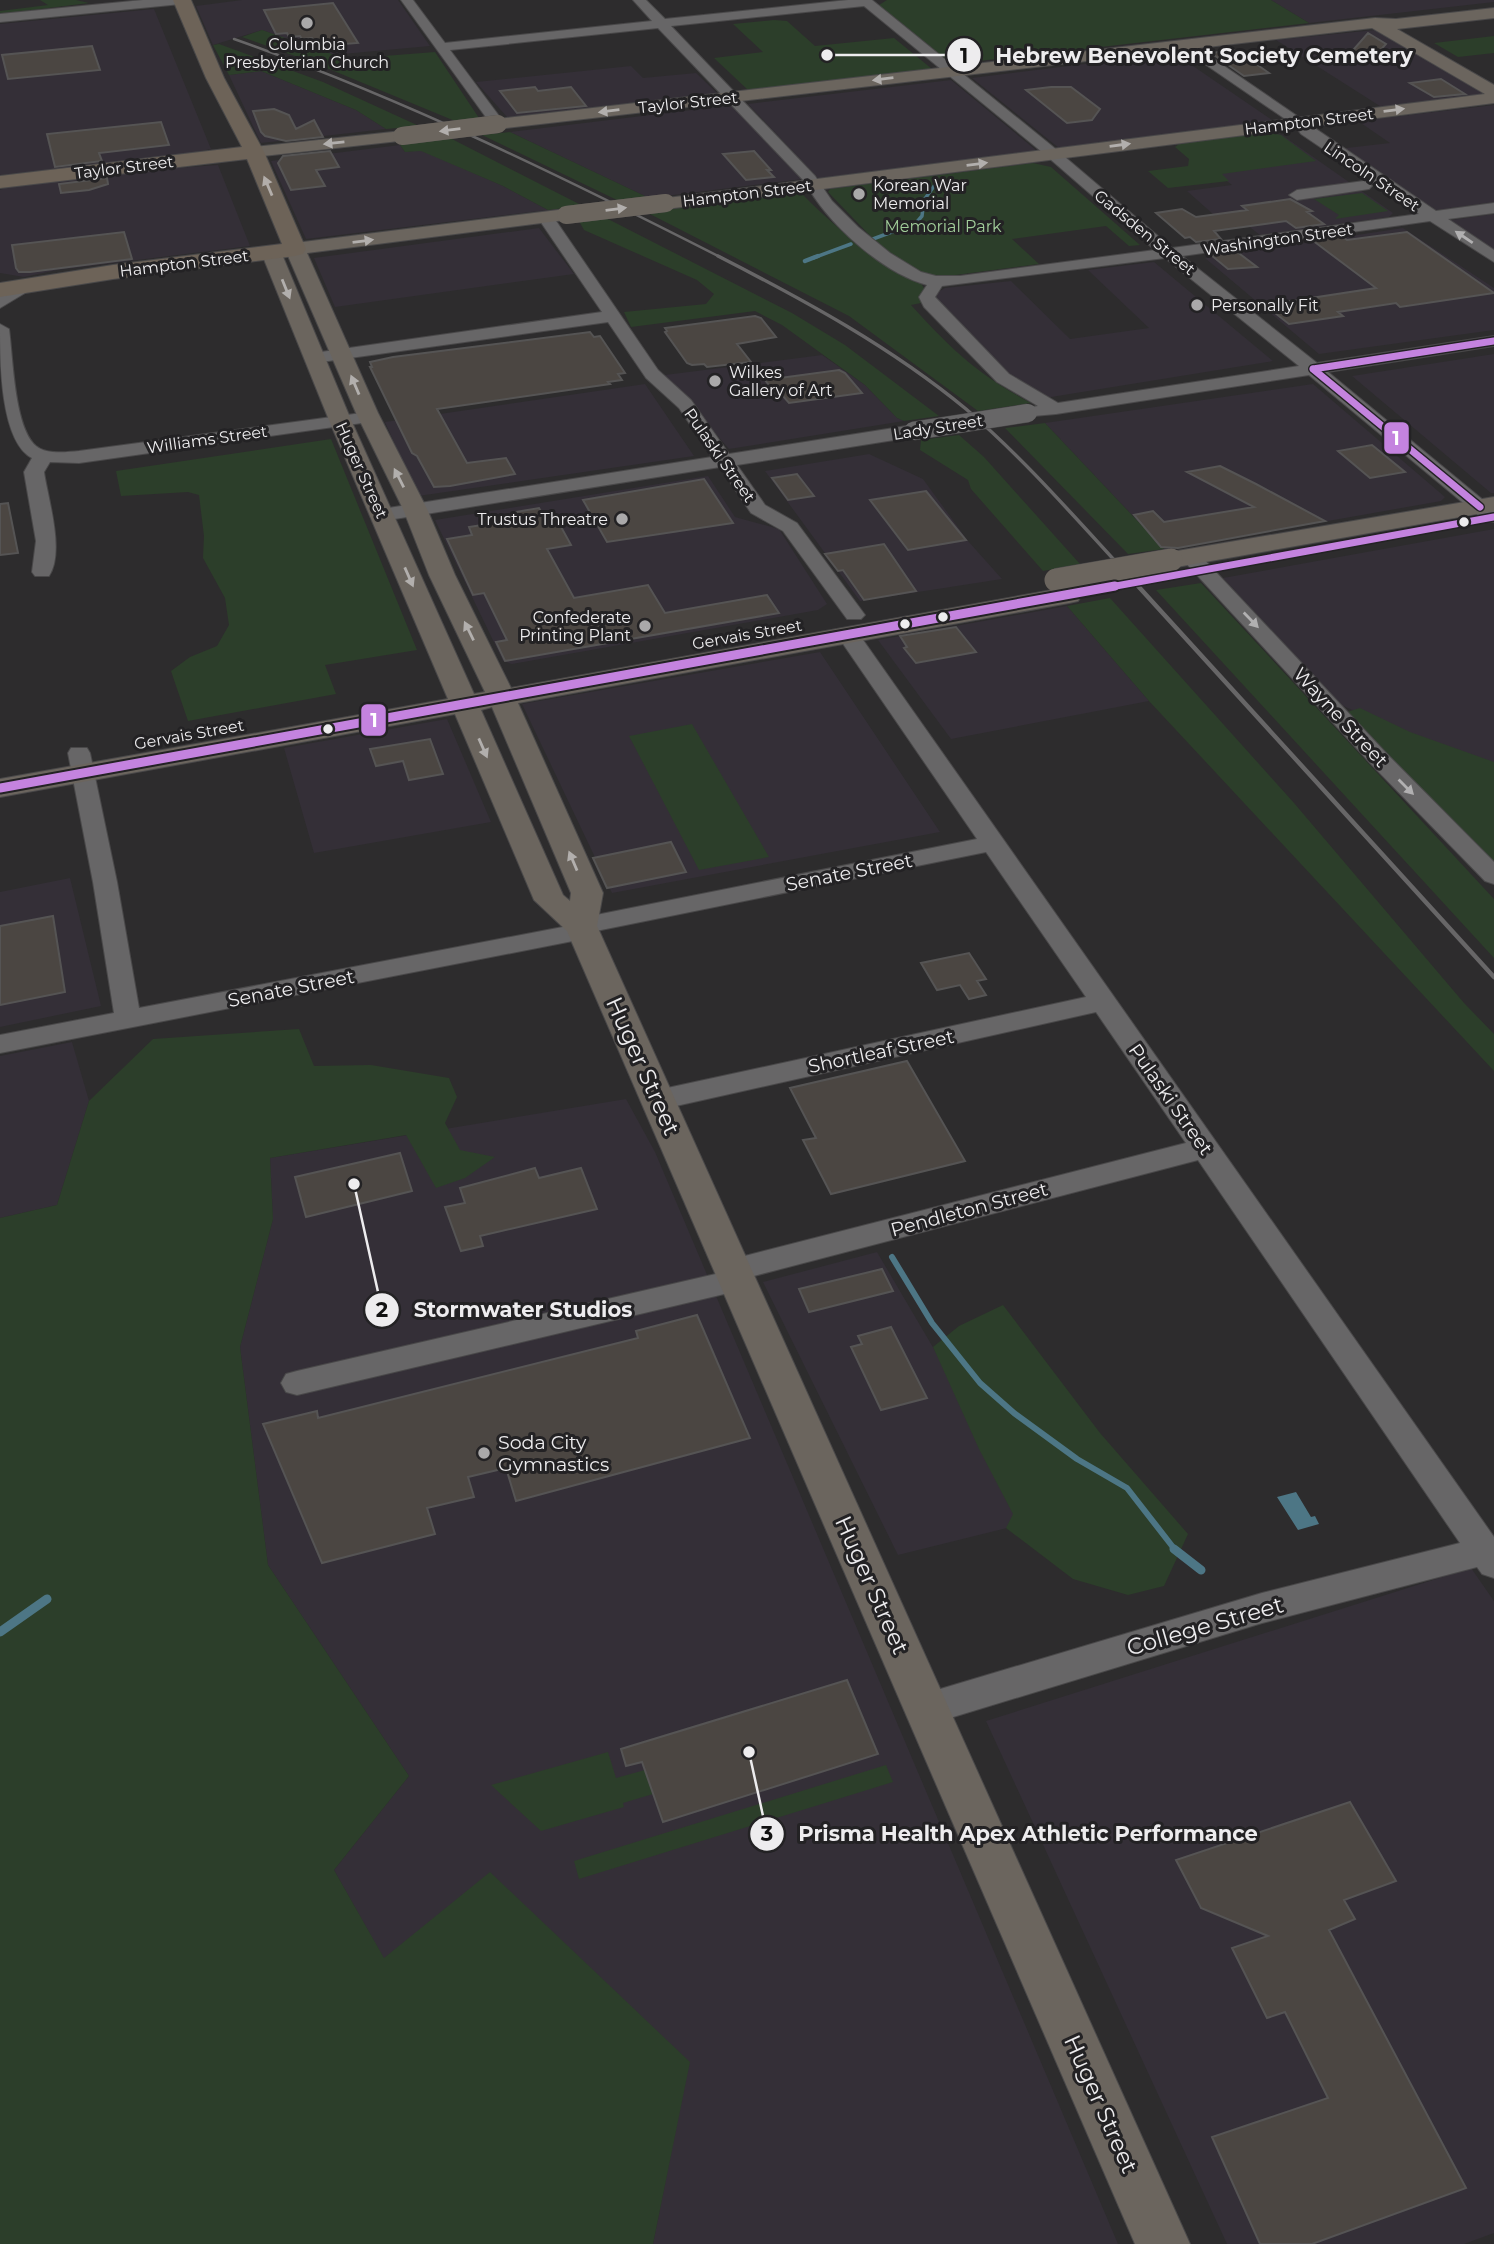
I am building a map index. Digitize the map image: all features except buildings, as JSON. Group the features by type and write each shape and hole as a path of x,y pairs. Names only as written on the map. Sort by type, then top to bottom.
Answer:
{"highway":[{"path":"173,0 194,79"},
{"name":"Huger Street","path":"173,0 254,152 295,249"},
{"path":"219,135 233,165"},
{"name":"Taylor Street","path":"0,180 233,165 254,152"},
{"name":"Huger Street","path":"261,229 271,252"},
{"name":"Hampton Street","path":"0,290 39,282 295,249"},
{"path":"0,278 39,282"}],"main road":[{"name":"Taylor Street","path":"1375,23 1386,19 1494,7"},
{"name":"Taylor Street","path":"254,152 1375,23 1396,24 1494,13"},
{"path":"1375,23 1494,92"},
{"name":"Hampton Street","path":"295,249 1494,98"},
{"name":"Huger Street","path":"295,249 369,417 415,509 442,575 497,688 587,893 582,929"},
{"name":"Huger Street","path":"271,252 340,421 550,900 582,929 1163,2244"},
{"name":"Gervais Street","path":"0,788 81,763 1490,511"},
{"name":"Gervais Street","path":"851,625 904,613 910,606 1063,587"},
{"name":"Gervais Street","path":"0,767 81,763"}],"street":[{"path":"0,18 173,0"},
{"path":"407,0 498,124"},
{"path":"639,0 814,184 817,192 874,248 911,274 937,281 927,297 930,303 1003,378 1056,409"},
{"path":"440,47 865,1"},
{"name":"Gadsden Street","path":"865,1 1052,154 1115,210 1490,511"},
{"name":"Lincoln Street","path":"1184,45 1433,216 1489,263"},
{"name":"Lincoln Street","path":"1269,126 1284,131 1412,219 1489,263"},
{"path":"1345,230 1297,195 1364,186"},
{"name":"Washington Street","path":"937,281 1171,253 1494,208"},
{"name":"Pulaski Street","path":"546,218 652,374 682,400 758,509 790,527 994,843 1489,1557"},
{"path":"0,303 39,282"},
{"path":"314,358 612,316"},
{"path":"0,328 6,406 23,443 32,451 46,456 37,464 34,476 47,541 42,572"},
{"name":"Lady Street","path":"382,515 1494,341"},
{"name":"Williams Street","path":"46,456 79,457 369,417"},
{"name":"Wayne Street","path":"1187,566 1494,876"},
{"path":"81,763 105,882 128,1019"},
{"name":"Senate Street","path":"0,1044 582,929 994,843"},
{"name":"Shortleaf Street","path":"658,1100 1104,1002"},
{"name":"Pendleton Street","path":"297,1383 735,1275 1205,1148"},
{"name":"College Street","path":"927,1709 1262,1608 1489,1557"}],"shaded area":[{"path":"242,0 398,0 430,46 332,55 262,30 213,45 196,6"},
{"path":"1271,0 1494,0 1494,2 1309,23"},
{"path":"154,9 211,149 182,155 0,175 0,24"},
{"path":"1375,30 1486,95 1383,108 1276,40"},
{"path":"1174,53 1275,122 1059,148 972,78"},
{"path":"631,66 643,78 696,73 717,93 507,117 476,82"},
{"path":"261,71 356,110 386,129 261,143 229,75"},
{"path":"951,80 1037,151 818,178 748,104"},
{"path":"733,105 803,179 649,198 510,132"},
{"path":"1494,105 1494,202 1429,211 1338,149 1390,143 1358,121"},
{"path":"1266,132 1282,135 1393,213 1389,217 1260,235 1230,212 1214,215 1187,191 1232,185 1176,142"},
{"path":"400,145 405,152 421,150 503,186 548,210 306,239 271,161"},
{"path":"218,165 250,246 57,270 24,277 0,273 0,190 9,186"},
{"path":"1494,214 1494,253 1445,221"},
{"path":"539,228 574,274 335,307 314,258"},
{"path":"1403,228 1494,288 1494,330 1319,354 1205,258"},
{"path":"1154,262 1273,361 1045,398 1014,381 935,300 935,294 945,288 1011,281 1070,339 1149,328 1088,270"},
{"path":"1494,354 1494,493 1352,376"},
{"path":"822,355 865,385 897,418 904,421 729,449 665,375"},
{"path":"645,384 694,456 418,496 385,422"},
{"path":"1313,384 1445,497 1441,501 1165,550 1045,423"},
{"path":"869,454 923,479 968,541 1002,579 860,601 765,471"},
{"path":"708,476 735,517 779,529 827,604 818,610 512,664 503,661 435,520"},
{"path":"1494,529 1494,764 1389,726 1341,705 1223,578"},
{"path":"1067,606 1149,701 951,739 878,640"},
{"path":"820,652 940,832 612,893 522,704"},
{"path":"447,719 491,822 314,853 284,748"},
{"path":"70,878 101,1006 0,1027 0,892"},
{"path":"72,1042 89,1101 57,1205 0,1218 0,1056"},
{"path":"626,1099 655,1152 1118,2244 653,2244 689,2062 384,1959 334,1870 409,1776 268,1565 240,1347 273,1219 270,1158"},
{"path":"877,1252 1035,1521 898,1555 763,1282"},
{"path":"1471,1568 1494,1601 1494,2233 1464,2244 1227,2244 986,1721"}],"green space":[{"path":"40,0 76,0 89,3 0,14 0,11 48,5"},
{"path":"887,0 1271,0 1309,23 952,64 879,5"},
{"path":"787,21 815,46 894,38 932,69 748,90 714,58 763,52 733,24"},
{"path":"262,30 346,59 435,52 479,118 455,121 317,64 242,37"},
{"path":"1494,36 1494,53 1458,57 1434,43"},
{"path":"219,44 323,82 419,126 386,129 356,110 261,71 229,75 213,45"},
{"path":"510,132 649,198 619,201 482,135"},
{"path":"1266,132 1281,135 1316,161 1222,174 1229,181 1168,188 1148,171 1188,166 1189,159 1175,147 1179,144"},
{"path":"450,138 583,206 548,210 503,186 421,151 405,152 400,145"},
{"name":"Memorial Park","path":"1033,163 1051,167 1140,245 1129,246 1106,226 1012,239 1039,264 948,276 931,275 913,270 879,245 828,192 830,189"},
{"path":"801,193 857,243 920,282 924,288 921,303 911,305 966,360 995,382 1031,403 978,411 849,316 646,212"},
{"path":"1362,193 1388,211 1335,219 1339,215 1314,199"},
{"path":"606,218 792,313 845,345 939,416 904,421 897,418 865,385 782,325 755,311 631,327 624,312 706,304 714,294 697,280 584,230 579,221"},
{"path":"1045,423 1164,549 1128,554 1005,428"},
{"path":"959,435 984,457 1080,564 1043,571 971,489 968,480 920,450 921,440"},
{"path":"331,439 417,650 325,665 336,694 188,721 171,671 190,657 217,646 229,625 225,598 203,558 204,536 199,495 188,492 121,496 116,471"},
{"path":"1201,583 1494,899 1494,958 1156,590"},
{"path":"1110,598 1294,803 1464,1003 1494,1034 1494,1071 1149,701 1067,606"},
{"path":"1360,708 1410,732 1494,762 1494,866 1347,712"},
{"path":"692,724 769,857 699,870 629,736"},
{"path":"299,1029 314,1066 371,1065 449,1078 457,1097 445,1123 460,1150 495,1157 465,1178 436,1188 406,1135 270,1158 273,1219 240,1347 268,1565 409,1776 334,1870 384,1958 490,1872 690,2062 653,2244 0,2244 0,1218 57,1205 89,1101 153,1039"},
{"path":"1003,1305 1100,1433 1188,1534 1164,1586 1128,1595 1073,1579 1006,1528 1013,1514 979,1449 933,1347 959,1326"},
{"path":"608,1752 616,1778 645,1770 653,1794 623,1803 624,1807 541,1831 491,1785"},
{"path":"886,1765 893,1782 579,1879 574,1861"}],"water":[{"path":"1296,1492 1311,1517 1315,1516 1319,1524 1298,1530 1277,1497"}],"waterway":[{"path":"873,239 916,223 922,216 924,200 937,182"},
{"path":"813,258 851,244"},
{"path":"805,261 818,256"},
{"path":"892,1257 932,1323 980,1383 1014,1413 1077,1459 1127,1488 1175,1550"},
{"path":"1175,1550 1201,1570"},
{"path":"0,1632 47,1599"}],"railway":[{"path":"234,39 359,87 481,140 718,256"},
{"path":"718,256 722,258"},
{"path":"718,256 846,326 937,386 1012,451 1140,588"},
{"path":"1138,586 1494,977"}],"transit line":[{"name":"1","path":"1313,369 1494,341"},
{"name":"1","path":"1313,369 1480,507"},
{"name":"1","path":"0,788 1494,517"}],"place":[{"name":"Columbia Presbyterian Church","path":"307,23"},
{"name":"Hebrew Benevolent Society Cemetery","path":"827,55"},
{"name":"Korean War Memorial","path":"859,194"},
{"name":"Personally Fit","path":"1197,305"},
{"name":"Wilkes Gallery of Art","path":"715,381"},
{"name":"Trustus Threatre","path":"622,519"},
{"name":"Confederate Printing Plant","path":"645,626"},
{"name":"Stormwater Studios","path":"354,1184"},
{"name":"Soda City Gymnastics","path":"484,1453"},
{"name":"Prisma Health Apex Athletic Performance","path":"749,1752"}]}
